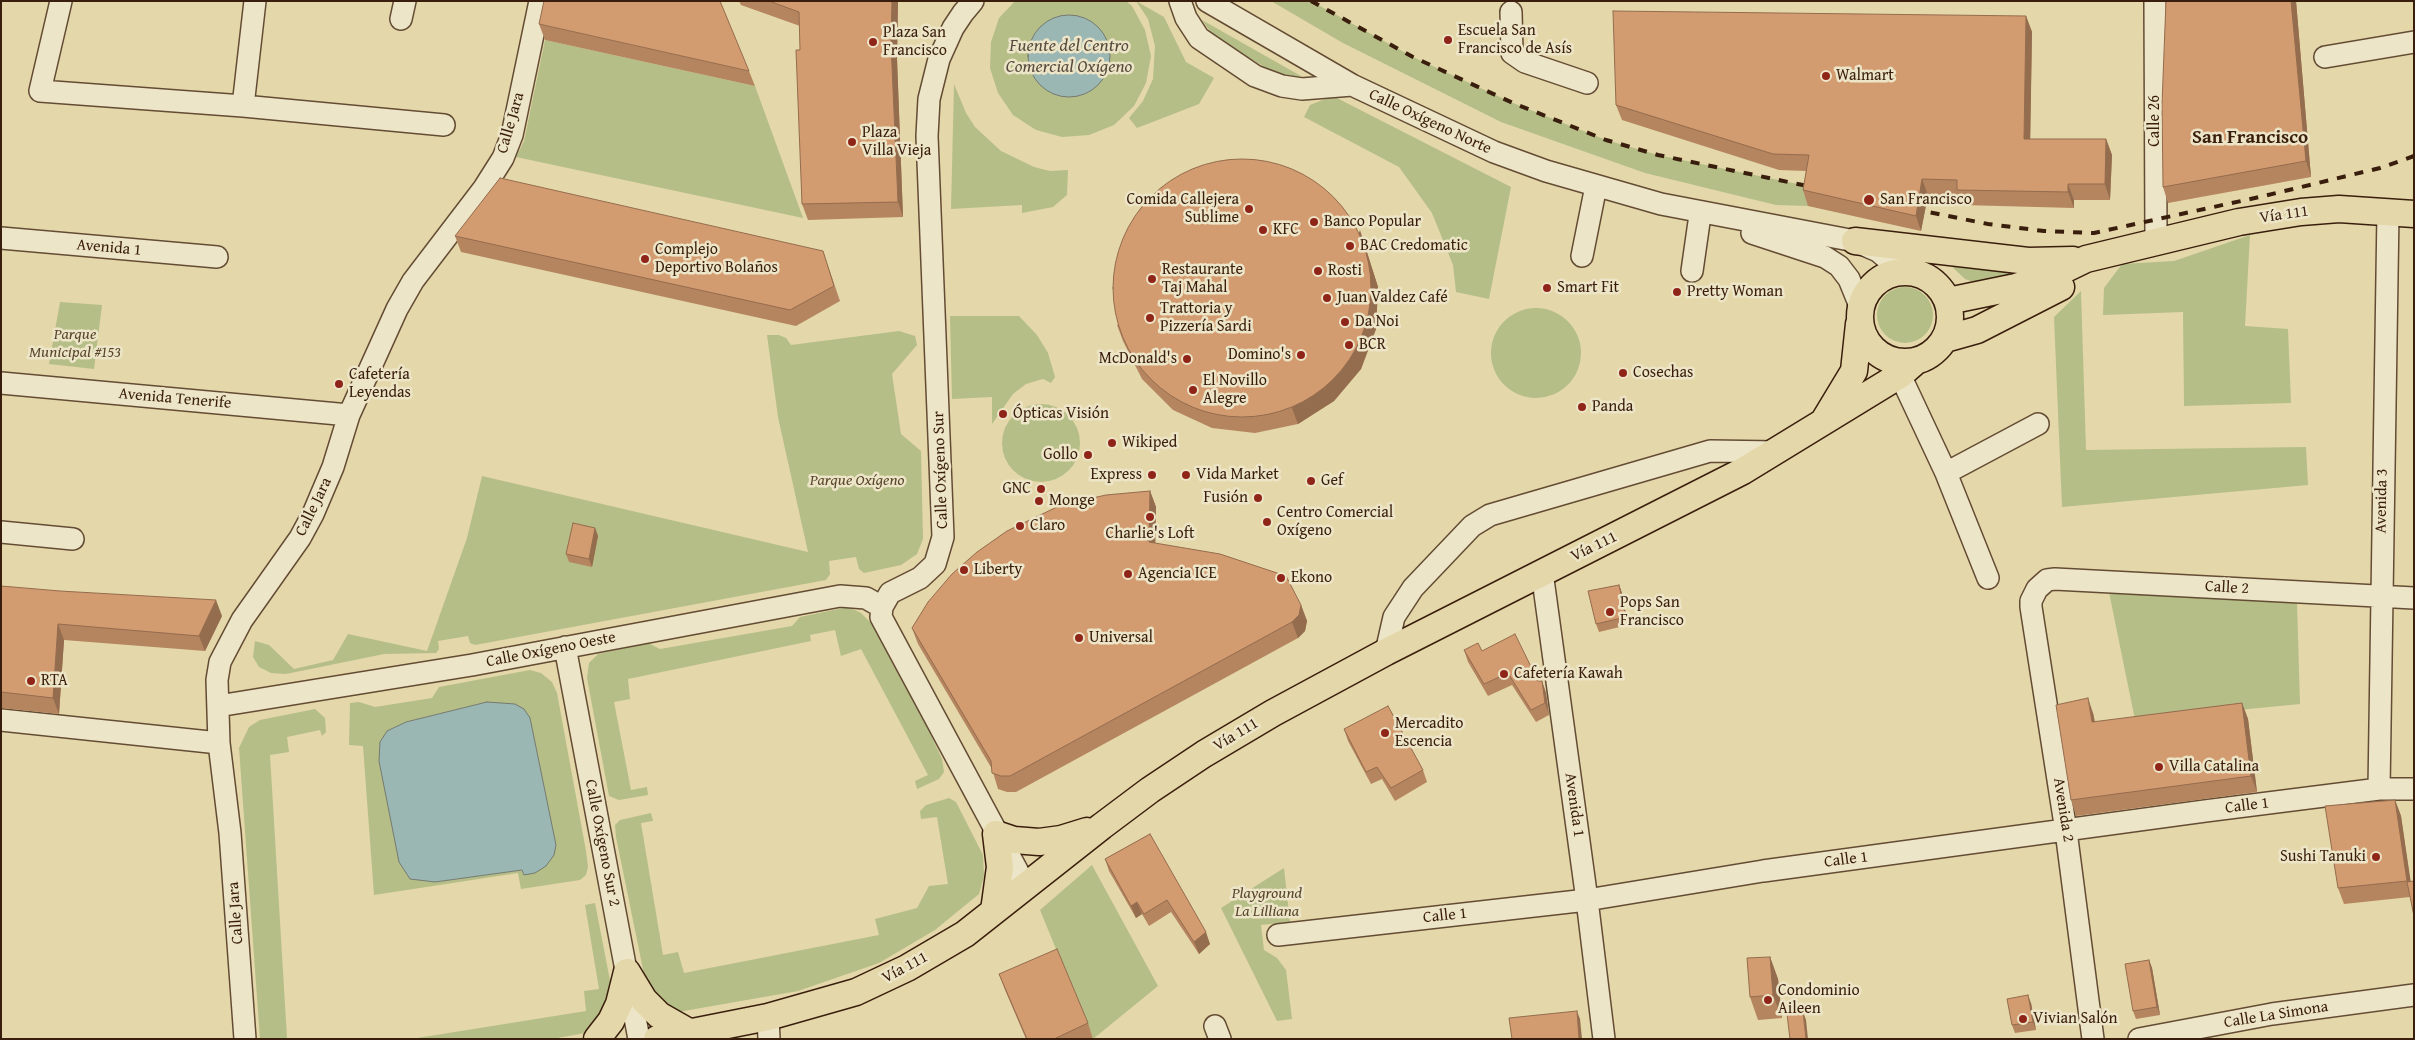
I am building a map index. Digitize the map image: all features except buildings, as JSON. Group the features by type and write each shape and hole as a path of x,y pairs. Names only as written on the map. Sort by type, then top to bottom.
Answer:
{"main road":[{"name":"Vía 111","path":"1948,301 2016,287 2051,276 2086,259 2156,240 2239,222 2301,212 2339,209 2414,214"},
{"name":"Vía 111","path":"1945,339 1977,330 2156,240"},
{"path":"1854,241 2028,261 2086,259"},
{"path":"1907,271 1920,274 1932,280 1948,301 1950,320 1945,339 1930,355 1908,368 1901,362 1886,358 1873,350 1864,338 1860,315 1863,297 1876,281 1894,272 1907,271"},
{"name":"Vía 111","path":"1822,424 1854,371 1860,315"},
{"name":"Vía 111","path":"657,1039 690,1032 768,1028 887,978 965,934 1102,826 1150,790 1204,754 1273,713 1386,652 1542,572 1699,495 1777,452 1908,368"},
{"path":"994,911 1000,867 996,834 1014,840 1038,842 1061,839 1102,826"},
{"path":"627,972 644,1000 660,1015 690,1032"},
{"path":"597,1039 611,1021 619,1004 627,972"}],"street":[{"path":"61,1 40,91 243,106 444,125"},
{"path":"243,106 255,1"},
{"name":"Calle Jara","path":"245,1039 230,833 220,743 218,670 225,651 242,620 300,538 313,514 333,467 350,415 397,309 413,281 484,188 503,158 512,135 540,1"},
{"name":"Calle Oxígeno Sur","path":"882,607 890,593 928,572 940,553 943,537 927,126 929,99 938,59 958,20 974,1"},
{"path":"1180,1 1186,18 1199,38 1255,76 1282,86 1302,89 1352,85"},
{"name":"Calle Oxígeno Norte","path":"1207,1 1352,85 1494,152 1596,186 1669,205 1825,257 1839,266 1849,279 1860,315"},
{"name":"Calle 26","path":"2155,11 2156,240"},
{"path":"1511,12 1512,53 1525,62 1587,83"},
{"path":"2325,57 2414,42"},
{"path":"1582,256 1596,186"},
{"name":"Calle Oxígeno Norte","path":"1669,205 1854,241 1878,251 1892,264 1894,272"},
{"name":"Avenida 3","path":"2379,789 2380,596 2388,212"},
{"path":"1692,271 1700,215"},
{"name":"Avenida 1","path":"1,238 217,257"},
{"path":"1908,368 1946,473 1988,578"},
{"name":"Avenida Tenerife","path":"1,383 350,415"},
{"path":"1946,473 2038,424"},
{"path":"1386,652 1394,618 1413,588 1472,526 1490,515 1509,507 1710,451 1777,452"},
{"path":"1,532 73,539"},
{"name":"Avenida 1","path":"1542,572 1604,1039"},
{"name":"Calle 2","path":"2042,584 2055,579 2414,598"},
{"name":"Avenida 2","path":"2042,584 2033,594 2031,607 2066,831 2093,1039"},
{"name":"Calle Oxígeno Oeste","path":"218,706 472,664 840,596 866,598 882,607"},
{"path":"882,607 881,617 885,627 996,834 1026,885"},
{"name":"Calle Oxígeno Sur 2","path":"565,647 639,1039"},
{"path":"1,720 220,743"},
{"name":"Calle 1","path":"1278,935 1587,900 1763,870 2379,789 2414,789"},
{"name":"Calle La Simona","path":"2139,1039 2272,1014 2414,995"}],"green space":[{"path":"1015,1 1126,1 1132,6 1145,30 1151,56 1146,83 1134,106 1114,125 1089,135 1062,137 1036,130 1013,115 998,93 990,68 991,42 999,18"},
{"path":"1136,1 1164,17 1186,62 1214,78 1199,104 1137,128 1129,118 1143,101 1153,79 1155,46 1148,19"},
{"path":"1271,1 1311,1 1413,57 1513,103 1606,140 1658,155 1812,187 1808,206 1776,205 1645,173 1501,122 1343,43"},
{"path":"1202,20 1308,80 1289,81 1215,38"},
{"path":"545,40 755,86 803,218 516,157 524,141"},
{"path":"954,84 966,113 975,127 1001,151 1034,167 1050,171 1068,170 1067,195 1053,207 1022,213 1022,205 951,209"},
{"path":"1333,96 1511,187 1489,299 1456,292 1453,265 1432,213 1399,167 1304,117 1310,105"},
{"path":"2250,235 2245,326 2288,329 2291,403 2184,406 2183,312 2103,315 2104,288 2122,264 2174,261"},
{"path":"1945,260 2026,274 1979,284 1965,279"},
{"path":"1905,287 1916,289 1925,295 1931,304 1933,315 1931,326 1925,335 1916,341 1905,343 1894,341 1885,335 1879,326 1877,315 1879,304 1885,295 1894,289"},
{"path":"2081,291 2086,450 2306,447 2308,485 2062,507 2054,317"},
{"name":"Parque Municipal #153","path":"60,302 102,305 94,369 49,364"},
{"path":"1536,308 1553,312 1568,321 1577,336 1581,353 1577,370 1568,385 1553,394 1536,398 1519,394 1504,385 1495,370 1491,353 1495,336 1504,321 1519,312"},
{"path":"950,316 1019,316 1037,335 1048,353 1055,377 1051,383 1043,379 1026,384 1013,394 992,424 992,397 952,399"},
{"name":"Parque Oxígeno","path":"899,331 915,336 917,345 892,374 901,434 921,451 923,539 917,554 901,565 864,573 859,569 856,557 829,561 830,574 826,580 475,645 470,643 468,636 438,641 439,649 436,653 384,654 286,674 271,673 259,667 253,657 255,641 269,645 294,669 333,660 348,634 427,651 467,538 482,476 808,552 778,417 767,335 779,335 786,338 791,345"},
{"path":"1033,404 1049,404 1063,410 1074,421 1080,435 1080,451 1074,465 1063,476 1049,482 1033,482 1019,476 1008,465 1002,451 1002,435 1008,421 1019,410"},
{"path":"2109,592 2297,603 2300,704 2135,720"},
{"path":"848,607 861,613 871,623 928,729 942,759 944,772 939,779 917,789 915,781 928,775 861,649 841,656 835,630 810,635 811,641 628,679 630,699 614,702 631,790 647,787 648,795 619,800 609,796 587,678 589,663 598,654 648,643 660,649 792,626 800,617"},
{"path":"530,670 541,673 552,682 557,693 586,851 588,867 586,875 580,880 521,889 518,873 374,895 363,746 349,745 350,703 359,702 375,707 432,698 439,687","holes":["487,702 524,875 522,870 435,882 426,881 386,789 379,761 387,731 406,722"]},
{"path":"315,709 325,718 326,732 322,736 320,730 287,737 289,752 270,755 287,1038 309,1039 260,1039 239,748 249,727 260,720"},
{"path":"949,798 956,802 983,855 984,876 979,894 935,930 879,963 798,991 678,1012 664,1010 646,984 616,837 615,825 620,820 651,813 653,821 641,823 663,955 678,952 684,973 879,935 875,919 917,908 929,886 948,884 937,817 921,819 920,811 926,805"},
{"path":"1092,865 1158,986 1093,1039 1040,910"},
{"name":"Playground La Lilliana","path":"1284,868 1290,922 1261,925 1264,950 1277,958 1286,970 1292,1019 1277,1021 1221,908"},
{"path":"595,903 613,996 591,1032 552,1039 411,1039 586,1011 584,991 599,989 585,905"}],"water":[{"name":"Fuente del Centro Comercial Oxígeno","path":"1061,15 1077,15 1092,22 1103,33 1110,48 1107,72 1098,85 1077,97 1061,97 1046,90 1035,79 1028,64 1028,48 1035,33 1046,22"},
{"path":"487,702 515,704 524,709 530,718 556,845 554,855 546,866 535,873 524,875 522,870 435,882 410,879 399,862 379,761 380,742 387,731 406,722"}],"railway":[{"path":"1311,1 1413,57 1513,103 1606,140 1658,155 1817,188"},
{"path":"1913,209 1988,224 2044,231 2094,233 2264,196 2380,168 2414,156"}],"place":[{"name":"Escuela San Francisco de Asís","path":"1448,40"},
{"name":"Plaza San Francisco","path":"873,42"},
{"name":"Walmart","path":"1826,76"},
{"name":"Plaza Villa Vieja","path":"852,142"},
{"name":"San Francisco","path":"1869,200"},
{"name":"Comida Callejera Sublime","path":"1249,209"},
{"name":"Banco Popular","path":"1314,222"},
{"name":"KFC","path":"1263,230"},
{"name":"BAC Credomatic","path":"1350,246"},
{"name":"Complejo Deportivo Bolaños","path":"645,259"},
{"name":"Rosti","path":"1318,271"},
{"name":"Restaurante Taj Mahal","path":"1152,279"},
{"name":"Smart Fit","path":"1547,288"},
{"name":"Pretty Woman","path":"1677,292"},
{"name":"Juan Valdez Café","path":"1327,298"},
{"name":"Trattoria y Pizzería Sardi","path":"1150,318"},
{"name":"Da Noi","path":"1345,322"},
{"name":"BCR","path":"1349,345"},
{"name":"Domino's","path":"1301,355"},
{"name":"McDonald's","path":"1187,359"},
{"name":"Cosechas","path":"1623,373"},
{"name":"Cafetería Leyendas","path":"339,384"},
{"name":"El Novillo Alegre","path":"1193,390"},
{"name":"Panda","path":"1582,407"},
{"name":"Ópticas Visión","path":"1003,414"},
{"name":"Wikiped","path":"1112,443"},
{"name":"Gollo","path":"1088,455"},
{"name":"Express","path":"1152,475"},
{"name":"Vida Market","path":"1186,475"},
{"name":"Gef","path":"1311,481"},
{"name":"GNC","path":"1041,489"},
{"name":"Fusión","path":"1258,498"},
{"name":"Monge","path":"1039,501"},
{"name":"Charlie's Loft","path":"1150,517"},
{"name":"Centro Comercial Oxígeno","path":"1267,522"},
{"name":"Claro","path":"1020,526"},
{"name":"Liberty","path":"964,570"},
{"name":"Agencia ICE","path":"1128,574"},
{"name":"Ekono","path":"1281,578"},
{"name":"Pops San Francisco","path":"1610,612"},
{"name":"Universal","path":"1079,638"},
{"name":"Cafetería Kawah","path":"1504,674"},
{"name":"RTA","path":"31,681"},
{"name":"Mercadito Escencia","path":"1385,733"},
{"name":"Villa Catalina","path":"2159,767"},
{"name":"Sushi Tanuki","path":"2376,857"},
{"name":"Condominio Aileen","path":"1768,1000"},
{"name":"Vivian Salón","path":"2023,1019"}],"district":[{"name":"San Francisco","path":"2250,138"}]}
